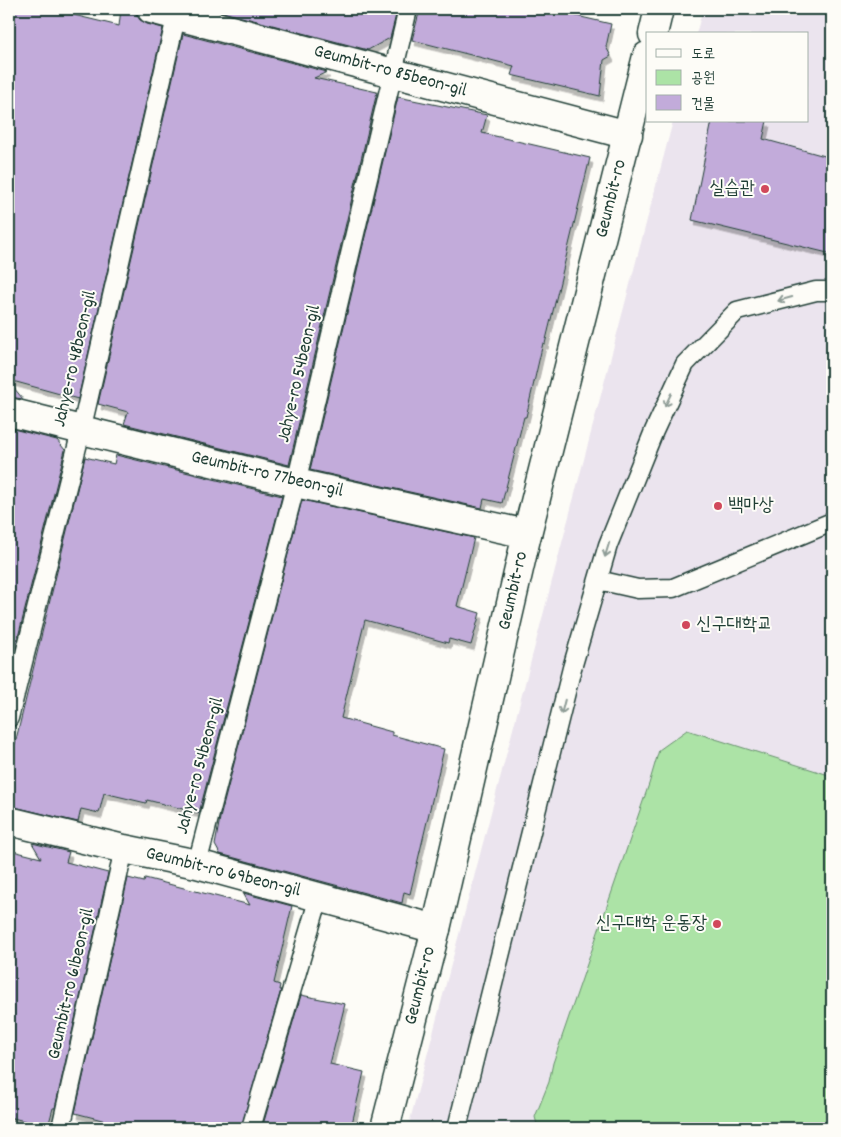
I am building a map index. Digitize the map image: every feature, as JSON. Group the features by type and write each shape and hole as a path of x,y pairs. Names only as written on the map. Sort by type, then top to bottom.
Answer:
{"street":[{"path":"652,32 658,9"},
{"name":"Geumbit-ro 85beon-gil","path":"169,11 392,74 628,135"},
{"name":"Geumbit-ro","path":"386,1128 436,929 527,534 646,60"},
{"name":"Geumbit-ro 77beon-gil","path":"9,412 296,482 527,534"},
{"name":"Geumbit-ro 69beon-gil","path":"9,821 124,849 197,864 436,929"}],"lane":[{"name":"Jahye-ro 54beon-gil","path":"197,864 296,482 408,9"},
{"name":"Jahye-ro 48beon-gil","path":"9,718 81,431 169,11"},
{"path":"457,1128 572,668 608,546 654,431 685,364 737,311 816,291 832,291"},
{"path":"598,580 638,589 673,588 832,522"},
{"name":"Geumbit-ro 61beon-gil","path":"61,1128 124,849"},
{"path":"251,1128 319,897"}],"shaded area":[{"name":"신구대학교","path":"703,9 832,9 832,1128 408,1128 673,122 808,122 808,32 697,32"}],"green space":[{"name":"신구대학 운동장","path":"687,730 832,776 832,1128 538,1128 535,1117 549,1082 553,1063 659,750"}],"building":[{"path":"9,9 49,9 119,26 121,9 136,9 136,14 140,20 163,28 78,399 9,380"},
{"path":"211,9 368,9 396,15 390,38 368,50"},
{"path":"420,9 547,9 611,24 606,47 611,56 604,60 600,96 511,75 514,66 412,40"},
{"path":"183,34 327,72 314,78 377,92 289,465 124,424 128,412 98,404"},
{"path":"398,97 487,115 482,133 590,158 545,344 543,343 526,417 524,417 502,503 484,499 482,508 310,470"},
{"name":"실습관","path":"712,122 767,122 763,139 832,158 832,254 692,220"},
{"path":"9,382 23,399 9,397"},
{"path":"9,428 57,440 65,450 11,665 9,665"},
{"path":"116,455 282,496 199,813 147,800 146,803 104,793 99,813 81,809 78,822 10,806 9,768 85,457 114,464"},
{"path":"302,500 474,538 457,606 480,613 471,645 449,639 448,643 365,620 341,718 392,732 392,735 444,749 410,894 404,892 402,903 220,854 215,845 220,818"},
{"path":"32,843 69,852 66,862 108,873 55,1108 53,1108 48,1127 9,1117 9,850 41,858"},
{"path":"128,878 144,882 145,878 250,905 243,893 292,906 274,983 280,985 279,990 281,990 241,1128 133,1128 75,1113"},
{"path":"301,995 345,1004 330,1064 364,1072 351,1128 262,1128"}],"place":[{"name":"실습관","path":"765,189"},
{"name":"백마상","path":"718,506"},
{"name":"신구대학교","path":"686,625"},
{"name":"신구대학 운동장","path":"717,924"}]}
